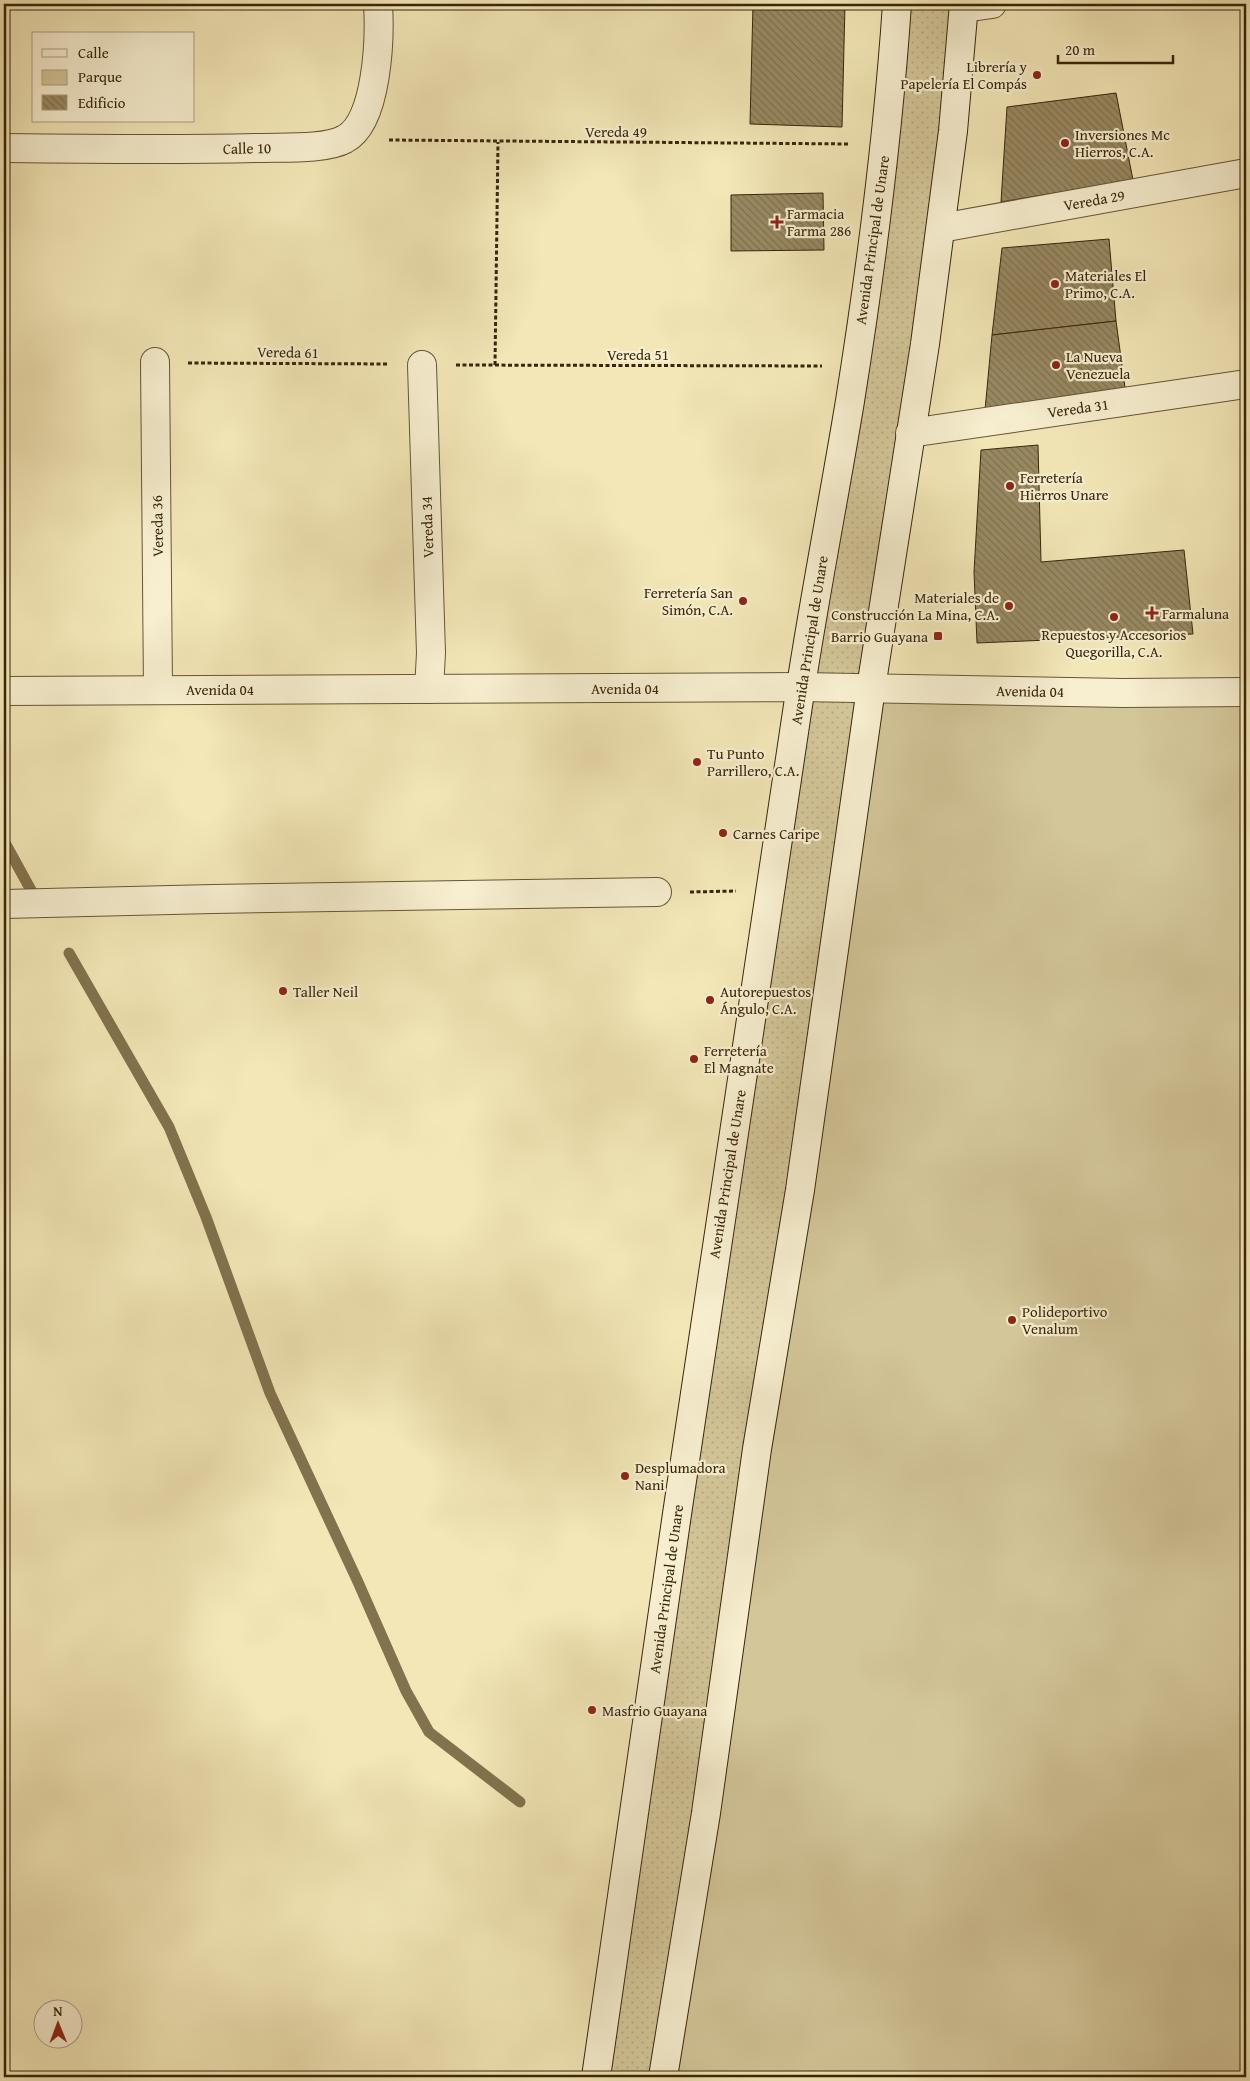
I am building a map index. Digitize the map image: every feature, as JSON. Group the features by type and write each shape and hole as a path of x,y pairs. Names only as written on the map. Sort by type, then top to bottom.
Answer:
{"street":[{"path":"346,139 360,125 371,99 379,25 378,4"},
{"name":"Avenida Principal de Unare","path":"596,2077 692,1409 770,890 801,687 855,366 879,204 890,102 897,4"},
{"path":"663,2077 706,1813 757,1449 800,1190 871,688 925,344 941,228 964,6 992,4"},
{"name":"Calle 10","path":"4,148 170,150 317,146 346,139"},
{"name":"Vereda 29","path":"941,228 1246,173"},
{"name":"Vereda 36","path":"155,362 158,690"},
{"name":"Vereda 34","path":"422,365 431,653 429,688"},
{"name":"Vereda 31","path":"910,433 1246,384"},
{"name":"Avenida 04","path":"4,691 801,687 1123,693 1246,692"},
{"path":"4,904 657,892"}],"path":[{"name":"Vereda 49","path":"346,139 498,142 885,144"},
{"path":"496,365 498,142"},
{"name":"Vereda 61","path":"155,362 422,365"},
{"name":"Vereda 51","path":"422,365 855,366"},
{"path":"657,892 770,890"}],"green space":[{"path":"897,4 964,4 663,2077 596,2077"},
{"name":"Polideportivo Venalum","path":"871,688 1246,692 1246,2077 663,2077"}],"building":[{"path":"753,4 845,4 842,127 750,124"},
{"name":"Inversiones Mc Hierros, C.A.","path":"1116,93 1133,180 1001,202 1007,107"},
{"name":"Farmacia Farma 286","path":"823,193 824,250 731,251 731,195"},
{"name":"Materiales El Primo, C.A.","path":"1109,239 1116,321 992,335 1002,248"},
{"name":"La Nueva Venezuela","path":"1116,321 1126,395 985,410 992,335"},
{"path":"1038,445 1041,562 1184,550 1193,634 977,643 974,572 981,450"}],"waterway":[{"path":"4,841 32,892"},
{"path":"69,953 169,1127 206,1217 270,1393 358,1582 406,1691 429,1732 520,1802"}],"place":[{"name":"Librería y Papelería El Compás","path":"1037,75"},
{"name":"Inversiones Mc Hierros, C.A.","path":"1065,143"},
{"name":"Farmacia Farma 286","path":"777,222"},
{"name":"Materiales El Primo, C.A.","path":"1055,284"},
{"name":"La Nueva Venezuela","path":"1056,365"},
{"name":"Ferretería Hierros Unare","path":"1010,486"},
{"name":"Ferretería San Simón, C.A.","path":"743,601"},
{"name":"Materiales de Construcción La Mina, C.A.","path":"1009,606"},
{"name":"Farmaluna","path":"1152,613"},
{"name":"Repuestos y Accesorios Quegorilla, C.A.","path":"1114,617"},
{"name":"Barrio Guayana","path":"938,636"},
{"name":"Tu Punto Parrillero, C.A.","path":"697,762"},
{"name":"Carnes Caripe","path":"723,833"},
{"name":"Taller Neil","path":"283,991"},
{"name":"Autorepuestos Ángulo, C.A.","path":"710,1000"},
{"name":"Ferretería El Magnate","path":"694,1059"},
{"name":"Polideportivo Venalum","path":"1012,1320"},
{"name":"Desplumadora Nani","path":"625,1476"},
{"name":"Masfrio Guayana","path":"592,1710"}]}
